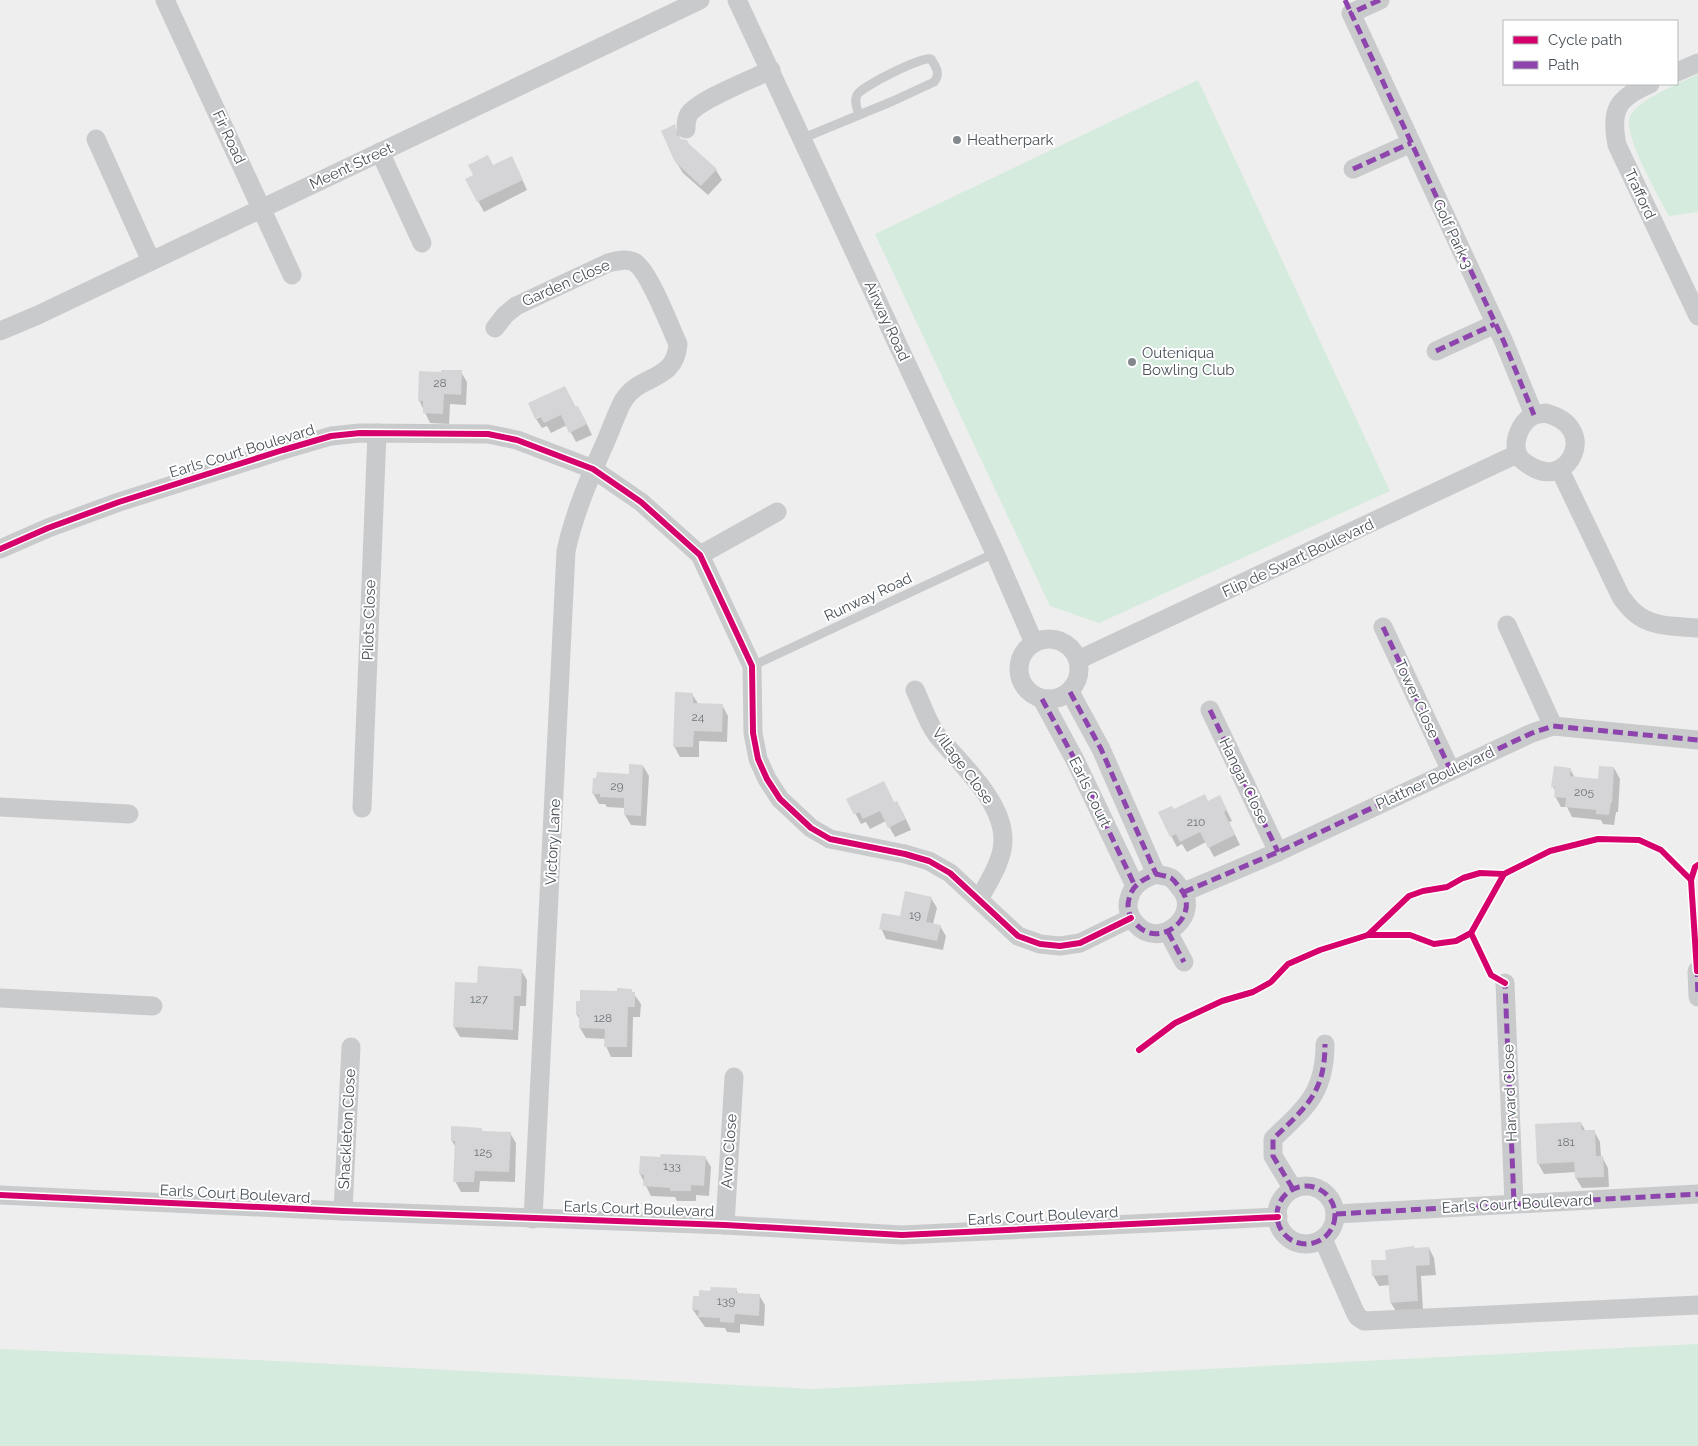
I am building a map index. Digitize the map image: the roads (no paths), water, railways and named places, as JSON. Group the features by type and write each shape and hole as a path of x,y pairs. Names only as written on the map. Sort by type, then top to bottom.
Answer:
{"street":[{"name":"Fir Road","path":"165,0 292,275"},
{"name":"Meent Street","path":"0,331 38,315 700,0"},
{"name":"Airway Road","path":"737,0 995,553 1034,642"},
{"name":"Golf Park 3","path":"1380,0 1348,7 1495,324 1534,415"},
{"path":"1678,72 1698,63"},
{"path":"686,129 689,115 706,101 771,70"},
{"name":"Trafford","path":"1648,85 1624,99 1616,111 1614,127 1617,146 1698,314"},
{"path":"96,139 151,261"},
{"path":"1353,168 1411,143"},
{"path":"380,152 422,243"},
{"name":"Garden Close","path":"495,328 505,315 516,306 608,263 622,259 634,262 644,271 678,344 677,354 669,368 636,386 624,400 593,469"},
{"path":"1436,350 1495,324"},
{"path":"1545,413 1558,416 1570,428 1575,438 1575,449 1572,459 1560,470 1545,471 1534,468 1523,462 1518,454 1516,441 1519,430 1534,415 1545,413"},
{"name":"Earls Court Boulevard","path":"0,548 119,502 331,436 360,433 488,434 517,440 593,469 642,502 700,555 752,666 753,733 758,759 780,799 811,828 830,839 906,854 929,861 950,873 1018,936 1040,944 1060,946 1080,943 1131,918"},
{"name":"Pilots Close","path":"362,808 377,433"},
{"name":"Flip de Swart Boulevard","path":"1078,660 1518,454"},
{"name":"Victory Lane","path":"533,1218 566,551 572,524 593,469"},
{"path":"1560,470 1621,597 1634,612 1644,619 1661,625 1698,628"},
{"path":"700,555 777,512"},
{"path":"1508,625 1553,726"},
{"name":"Tower Close","path":"1383,627 1451,771"},
{"path":"1055,639 1065,643 1074,650 1078,660 1079,677 1070,692 1057,699 1042,699 1029,692 1021,680 1019,666 1024,652 1034,642 1055,639"},
{"name":"Village Close","path":"915,690 935,733 982,788 994,807 1000,824 1003,840 1000,857 979,900"},
{"name":"Earls Court","path":"1070,692 1101,749 1156,874"},
{"name":"Earls Court","path":"1042,699 1073,756 1135,886"},
{"name":"Hangar Close","path":"1210,710 1278,852"},
{"name":"Plattner Boulevard","path":"1184,892 1278,852 1532,733 1553,726 1698,740"},
{"path":"0,807 129,814"},
{"path":"1156,874 1171,879 1184,892 1187,903 1185,915 1178,925 1168,932 1156,934 1144,931 1131,918 1128,909 1129,899 1135,886 1143,879 1156,874"},
{"path":"1168,932 1184,962"},
{"path":"1697,971 1698,997"},
{"name":"Harvard Close","path":"1505,983 1514,1203"},
{"path":"0,998 153,1006"},
{"path":"1293,1189 1273,1156 1273,1139 1300,1115 1311,1100 1320,1082 1325,1062 1325,1044"},
{"name":"Shackleton Close","path":"343,1211 351,1047"},
{"name":"Avro Close","path":"725,1225 734,1077"},
{"path":"1312,1186 1329,1196 1336,1214 1330,1232 1323,1239 1315,1243 1298,1243 1284,1233 1279,1226 1278,1217 1281,1201 1293,1189 1312,1186"},
{"name":"Earls Court Boulevard","path":"1336,1214 1698,1194"},
{"name":"Earls Court Boulevard","path":"0,1195 343,1211 725,1225 902,1235 1278,1217"},
{"path":"1323,1239 1355,1312 1358,1317 1364,1320 1698,1305"}],"lane":[{"path":"801,139 893,101 934,82 938,72 931,59 927,58 909,64 860,91 856,100 859,115"},
{"name":"Runway Road","path":"752,666 995,553"}],"place":[{"name":"Heatherpark","path":"957,140"},
{"name":"Outeniqua Bowling Club","path":"1132,362"}]}
